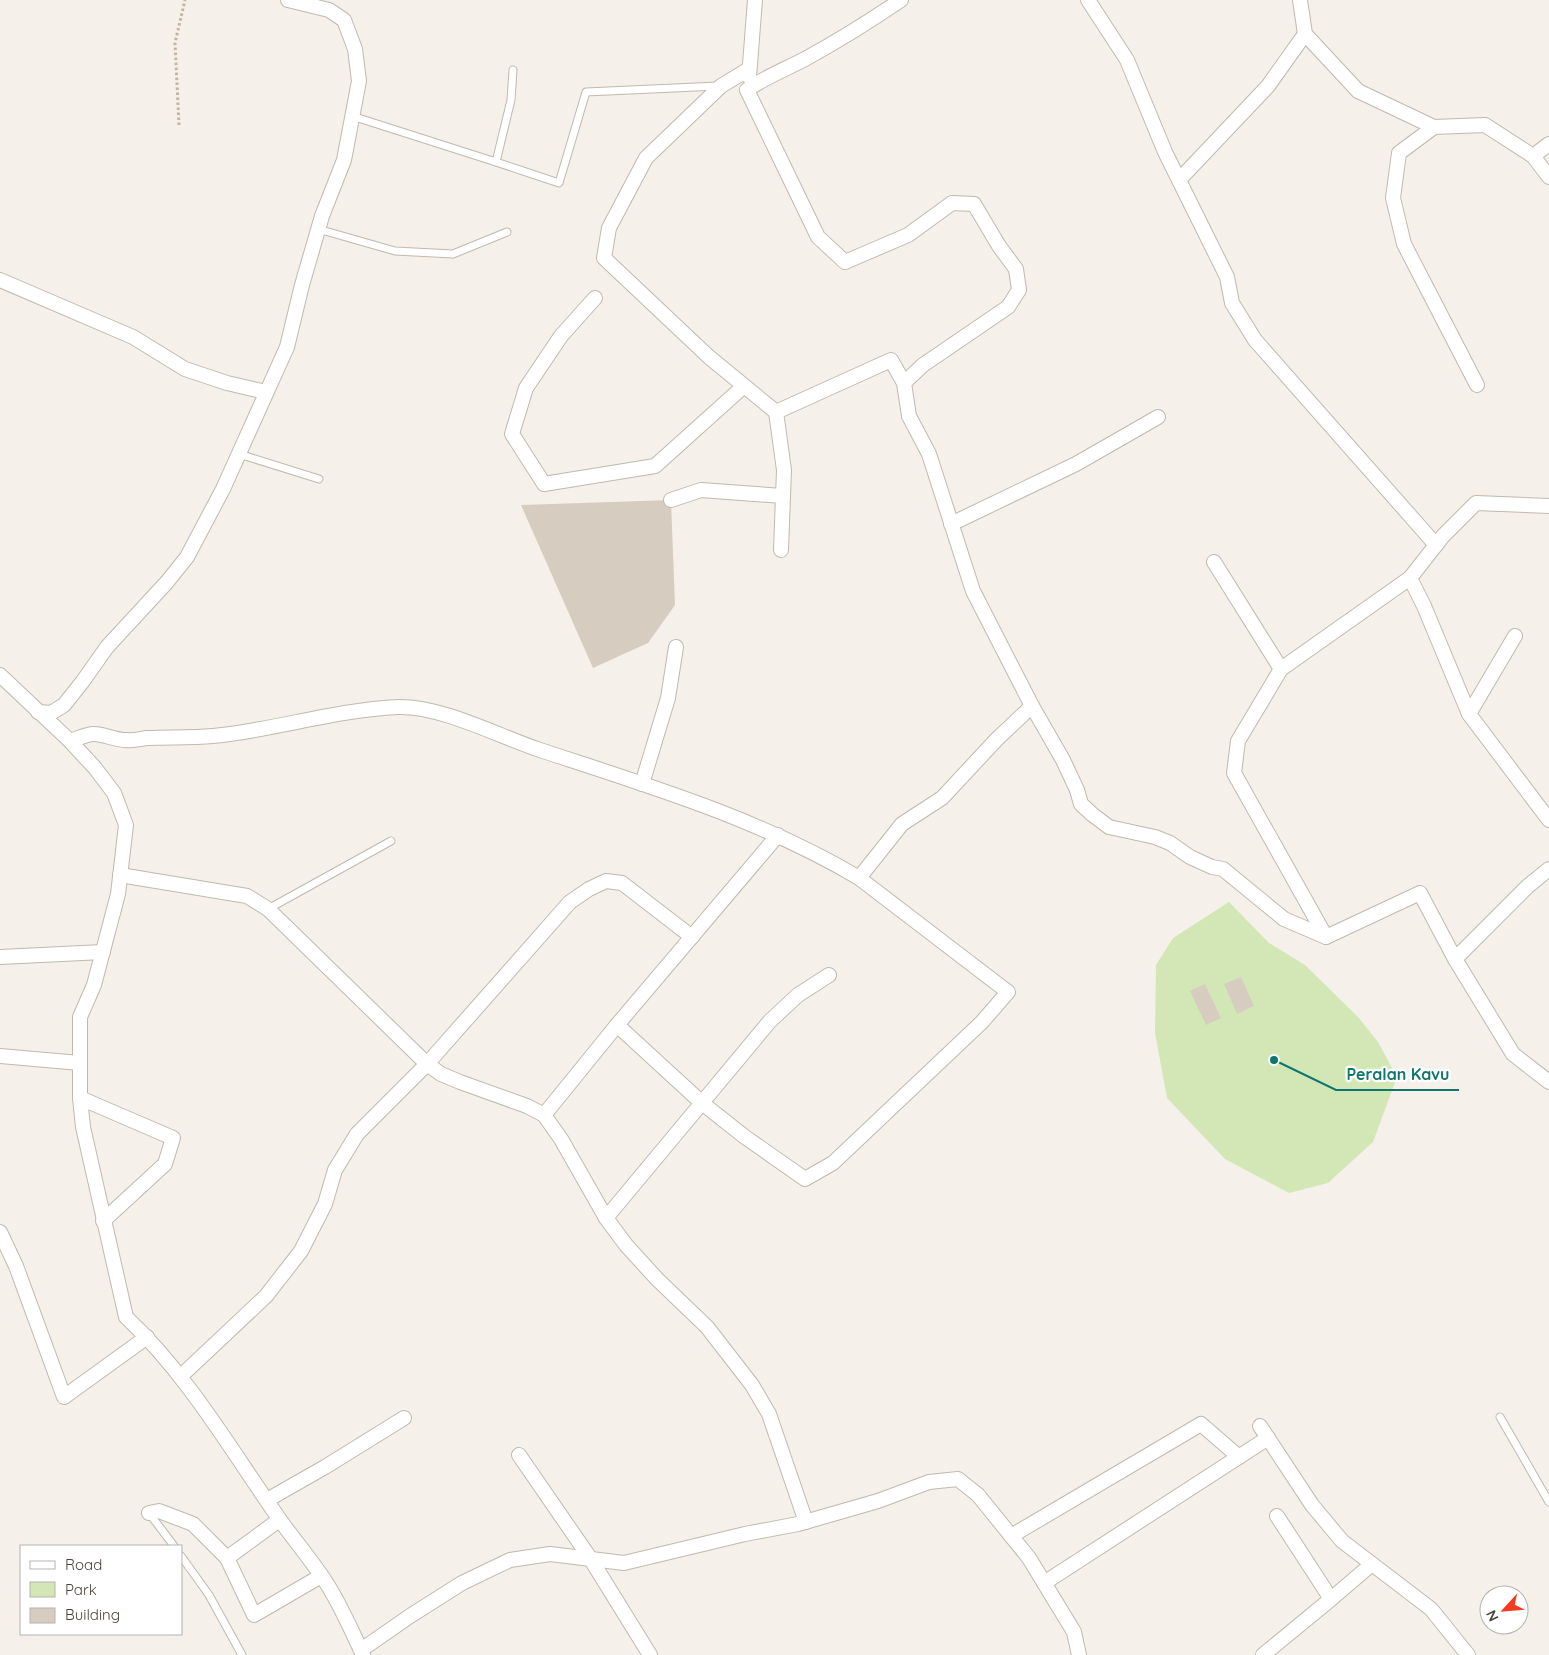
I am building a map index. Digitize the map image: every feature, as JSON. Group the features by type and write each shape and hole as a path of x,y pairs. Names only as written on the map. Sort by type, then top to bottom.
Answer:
{"street":[{"path":"38,712 52,713 64,705 84,682 107,647 167,582 187,557 223,489 286,347 318,229 344,160 359,81 355,49 344,20 329,10 288,0"},
{"path":"755,0 747,90 818,237 844,262 908,235 952,203 974,204 1016,269 1019,290 1008,307 923,365 904,383"},
{"path":"747,90 760,81 805,59 843,37 901,0"},
{"path":"1088,0 1128,60 1164,152 1227,277 1232,303 1255,340 1436,545"},
{"path":"1300,0 1305,34 1358,91 1434,127 1485,124 1533,156 1549,177"},
{"path":"1179,180 1268,86 1305,34"},
{"path":"749,69 721,86 646,158 609,228 604,258 709,357 776,412 784,470 781,550"},
{"path":"1434,127 1399,153 1393,198 1404,244 1477,385"},
{"path":"1533,156 1549,144"},
{"path":"0,280 133,337 184,369 227,383 266,392"},
{"path":"595,298 561,336 526,388 512,434 544,484 655,466 744,386"},
{"path":"776,412 891,360 904,383 909,416 928,454 973,591 1078,790 1081,804 1109,827 1155,837 1170,843 1190,857 1212,867 1223,869 1284,919 1326,937 1420,893 1455,959 1513,1054 1549,1082"},
{"path":"952,524 1076,464 1158,417"},
{"path":"670,500 701,490 783,496"},
{"path":"1326,937 1234,773 1238,742 1281,670 1410,578 1436,545 1476,503 1549,506"},
{"path":"1214,562 1281,670"},
{"path":"1410,578 1424,606 1469,714 1549,820"},
{"path":"1469,714 1515,636"},
{"path":"642,784 668,698 676,647"},
{"path":"0,675 70,741 95,768 114,793 126,825 118,894 94,986 80,1017 80,1098 83,1127 126,1317 147,1336 181,1376 279,1520 321,1576 350,1626 362,1653 410,1616 462,1584 510,1560 550,1554 624,1563 745,1534 806,1522 878,1501 929,1482 958,1479 978,1495 1029,1558 1074,1632 1079,1655"},
{"path":"859,878 902,824 942,798 997,739 1032,706"},
{"path":"70,741 93,734 126,740 214,736 338,714 399,707 427,710 501,735 538,750 702,804 778,835 859,878 1008,992 982,1022 833,1163 805,1179 702,1103 617,1025"},
{"path":"1537,802 1549,812"},
{"path":"544,1115 617,1025 778,835"},
{"path":"1455,959 1528,886 1549,869"},
{"path":"120,875 247,896 268,909 427,1064 454,1080 527,1106 544,1115 561,1139 606,1218 626,1245 657,1279 707,1327 752,1385 769,1414 806,1522"},
{"path":"181,1376 266,1296 301,1251 325,1204 335,1170 357,1134 427,1064 570,902 589,889 606,881 622,883 692,937"},
{"path":"0,957 102,952"},
{"path":"606,1218 770,1021 798,996 829,975"},
{"path":"0,1056 80,1063"},
{"path":"80,1098 173,1138 165,1164 103,1221"},
{"path":"0,1232 16,1266 64,1397 147,1336"},
{"path":"267,1500 404,1418"},
{"path":"1011,1536 1201,1424 1239,1457"},
{"path":"1260,1426 1312,1505 1342,1542 1431,1609 1468,1655"},
{"path":"1044,1583 1268,1438"},
{"path":"519,1455 590,1558 650,1655"},
{"path":"150,1512 159,1511 193,1524 227,1558 254,1616 321,1576"},
{"path":"1277,1516 1331,1599"},
{"path":"227,1558 279,1520"},
{"path":"1263,1655 1372,1564"}],"lane":[{"path":"496,162 511,100 513,70"},
{"path":"351,116 560,183 586,92 721,86"},
{"path":"318,229 395,251 453,254 507,232"},
{"path":"239,454 319,479"},
{"path":"268,909 391,842"},
{"path":"1500,1417 1549,1502"},
{"path":"150,1512 173,1545"},
{"path":"182,1557 209,1595 242,1655"}],"path":[{"path":"179,125 175,43 185,0"}],"green space":[{"path":"1229,902 1269,943 1305,965 1359,1018 1378,1042 1397,1077 1373,1142 1328,1183 1289,1193 1225,1159 1167,1098 1155,1033 1156,965 1173,938"}],"building":[{"path":"671,500 675,605 648,643 593,668 521,505"},
{"path":"1241,977 1254,1006 1237,1014 1224,984"},
{"path":"1205,984 1221,1018 1206,1025 1190,991"}],"place":[{"name":"Peralan Kavu","path":"1274,1060"}]}
